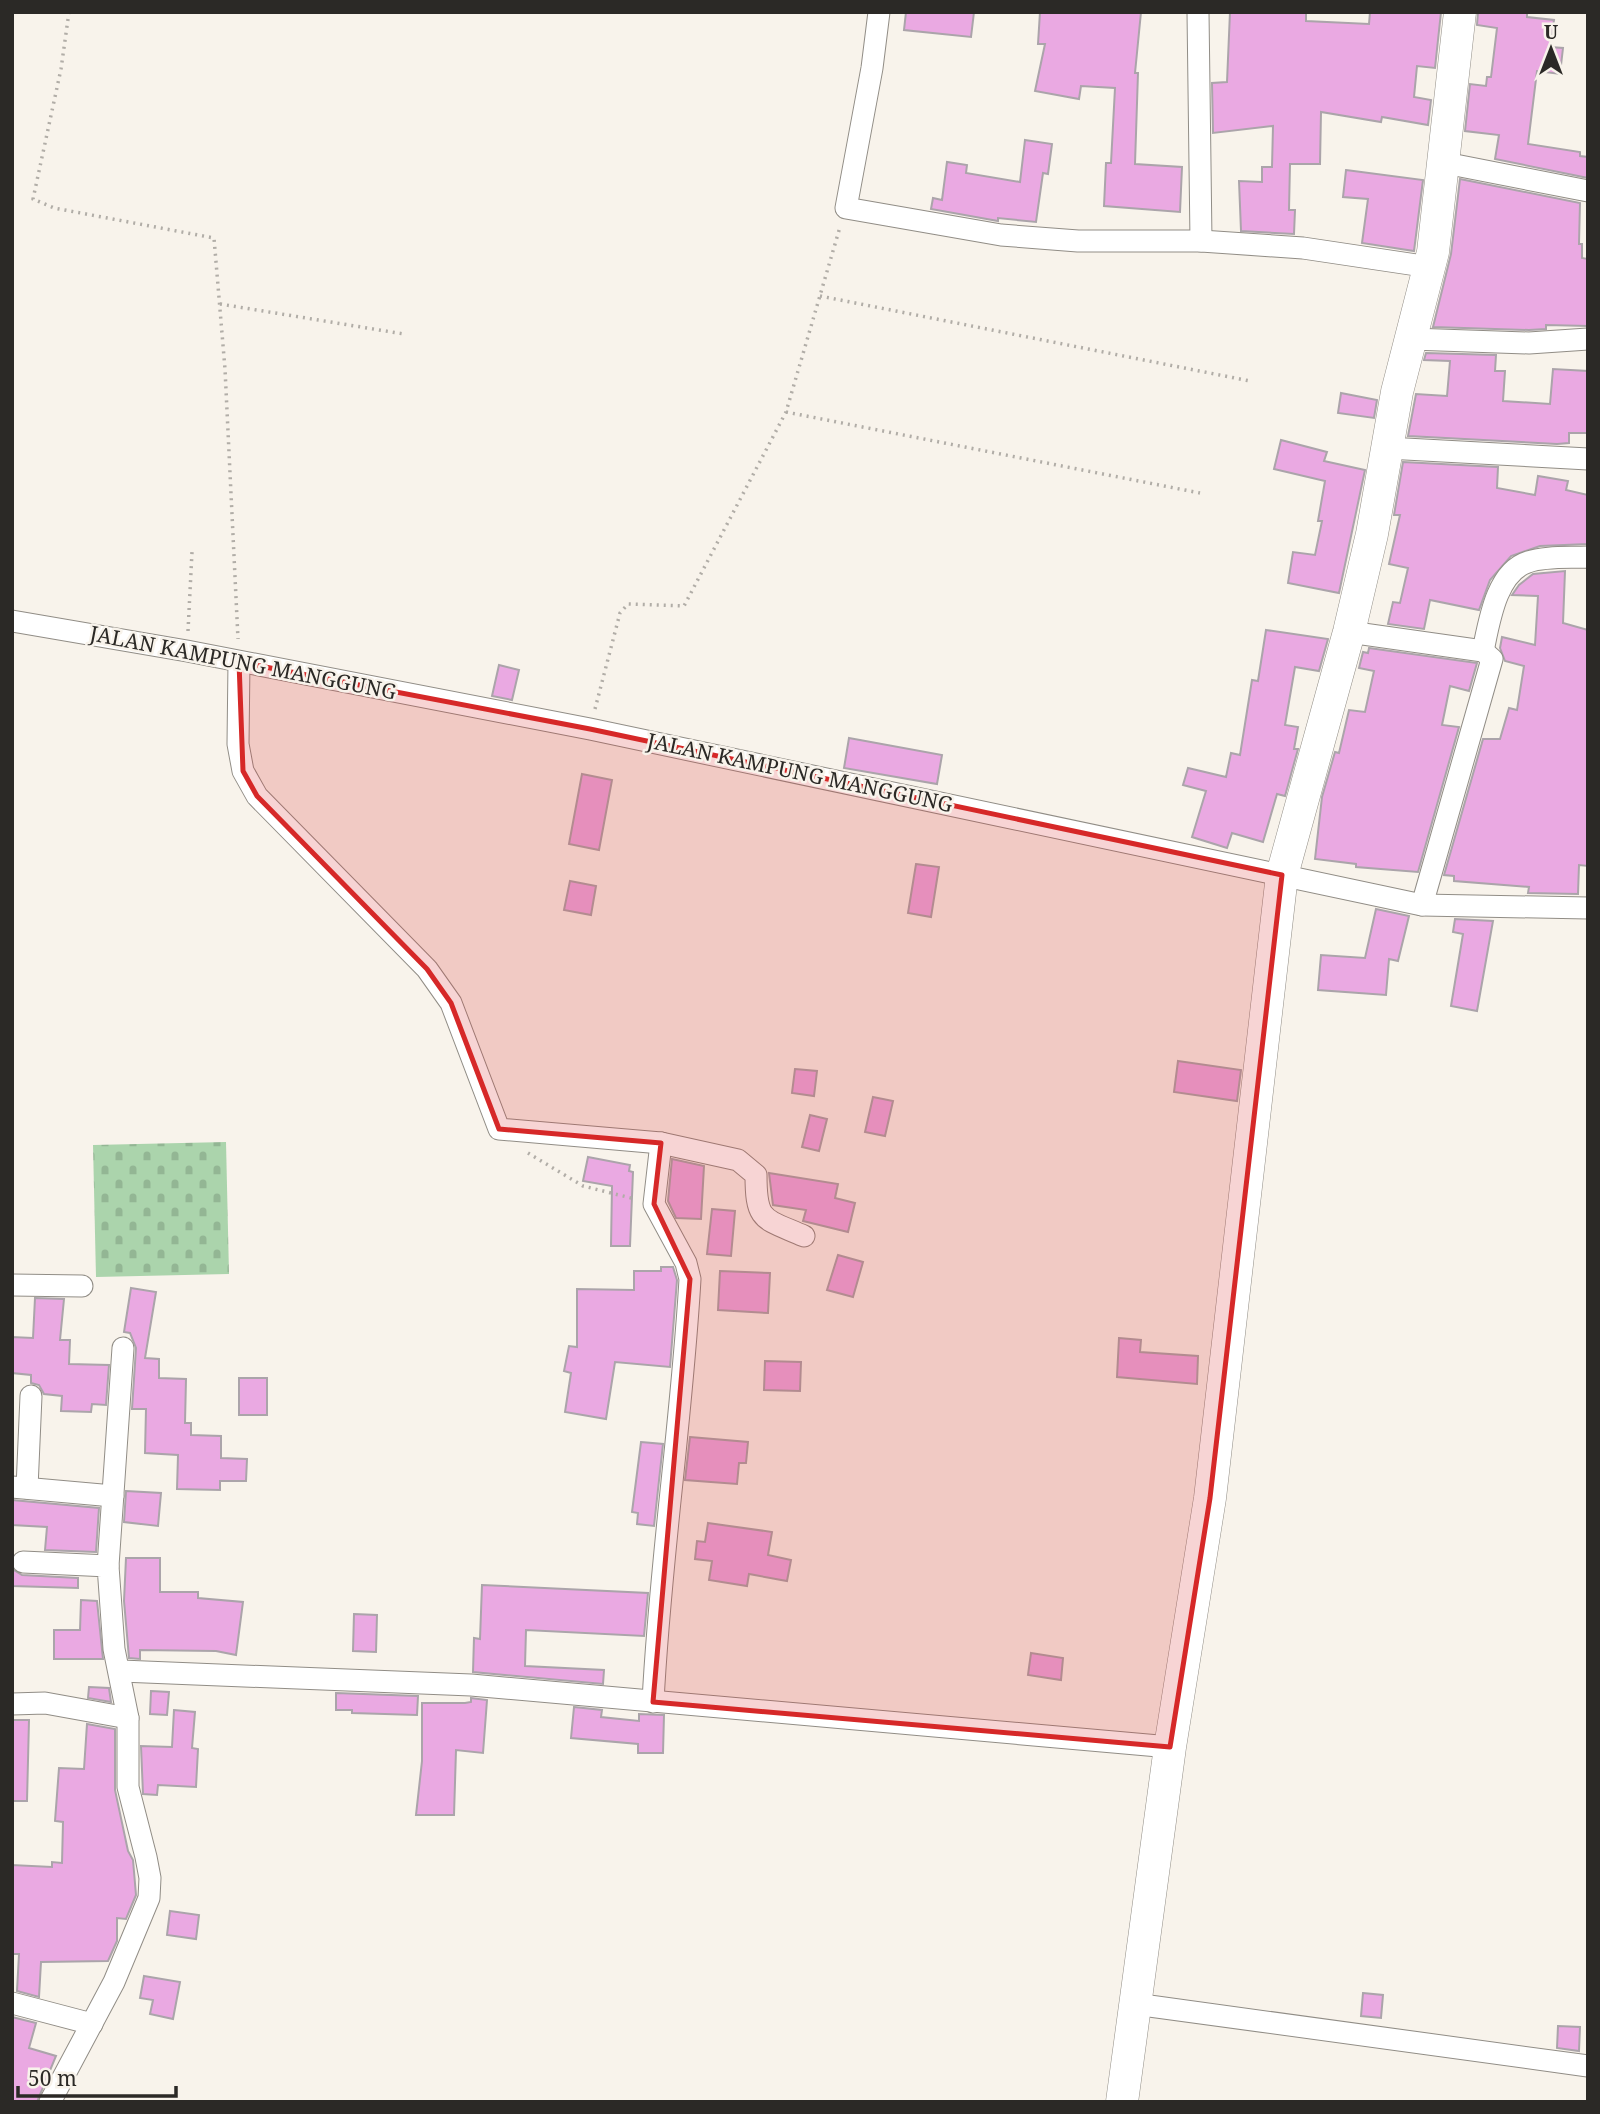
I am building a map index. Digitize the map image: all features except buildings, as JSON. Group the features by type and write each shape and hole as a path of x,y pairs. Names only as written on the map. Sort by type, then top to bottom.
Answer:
{"street":[{"path":"879,12 872,68 846,208 1036,238 1201,241 1303,248 1430,267"},
{"path":"1198,12 1201,241"},
{"path":"1122,2102 1170,1747 1210,1498 1282,875 1349,632 1372,534 1397,392 1430,267 1445,163 1460,12"},
{"path":"1445,163 1588,191"},
{"path":"1411,339 1529,343 1588,339"},
{"path":"1387,449 1588,459"},
{"path":"1483,651 1497,596 1518,567 1530,561 1588,557"},
{"name":"JALAN KAMPUNG MANGGUNG","path":"12,621 187,651 590,729 1422,905 1588,908"},
{"path":"1349,632 1483,651 1490,655 1492,666 1422,905"},
{"path":"239,662 238,744 243,771 257,796 427,969 451,1003 499,1129 661,1143 738,1160 749,1166 756,1175 756,1203 765,1219 804,1237"},
{"path":"653,1702 670,1479 684,1381 690,1279 686,1263 654,1204 661,1143"},
{"path":"12,1285 82,1286"},
{"path":"50,2102 114,1982 149,1898 150,1878 128,1787 128,1717 121,1671 114,1649 108,1566 123,1348"},
{"path":"32,1396 20,1487 113,1496"},
{"path":"23,1562 108,1566"},
{"path":"121,1671 404,1681 1170,1747"},
{"path":"12,1704 45,1703 128,1717"},
{"path":"12,2003 92,2024"},
{"path":"1135,2004 1588,2066"}],"path":[{"path":"69,12 61,69 33,199 54,208 214,238 220,304 239,662"},
{"path":"590,729 620,614 628,604 684,607 786,412 846,208"},
{"path":"820,296 1250,381"},
{"path":"220,304 404,334"},
{"path":"786,412 1200,493"},
{"path":"187,651 192,552"},
{"path":"499,1129 533,1158 583,1186 654,1204"}],"highlighted area":[{"path":"239,662 590,729 1282,875 1210,1498 1170,1747 653,1702 690,1279 654,1204 661,1143 499,1129 451,1003 427,969 257,796 243,771"}],"green space":[{"path":"226,1142 229,1274 96,1277 93,1145"}]}
